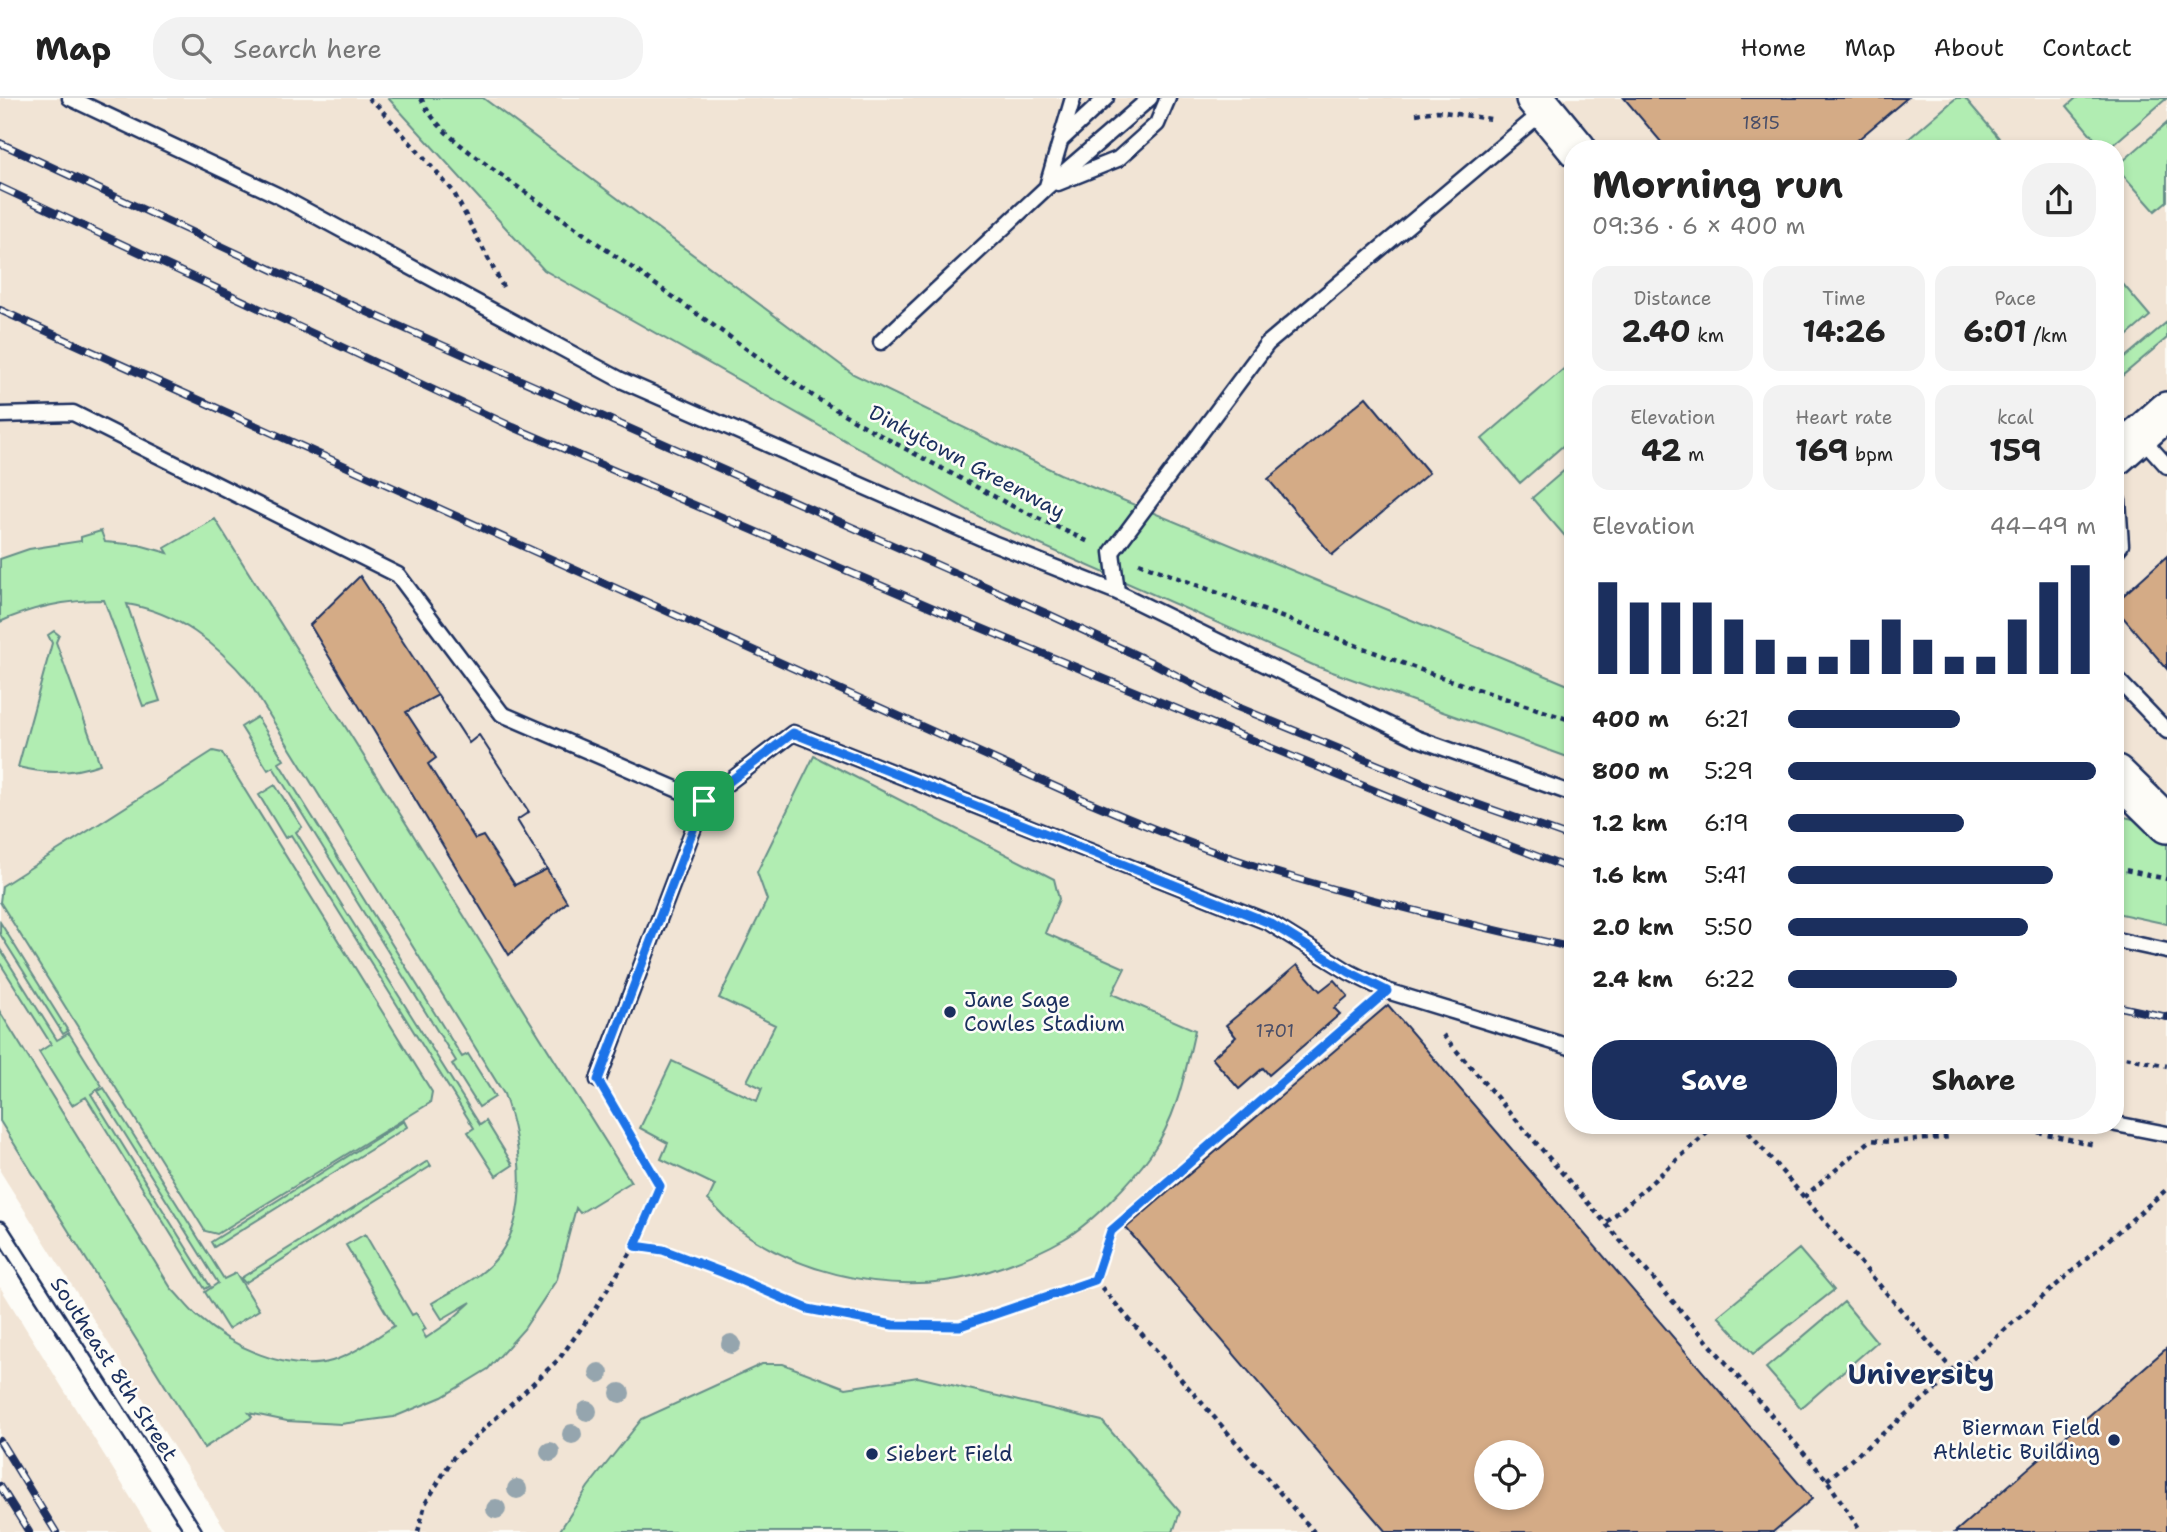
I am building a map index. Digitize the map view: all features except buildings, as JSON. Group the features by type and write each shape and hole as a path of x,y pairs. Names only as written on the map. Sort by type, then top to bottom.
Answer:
{"street":[{"path":"1540,104 1570,140"},
{"path":"2127,445 2167,411"},
{"path":"2124,782 2167,824"}],"lane":[{"path":"70,98 277,195 633,385 993,544 1117,592 1416,738 1564,791"},
{"path":"1047,187 1073,98"},
{"path":"1059,142 1105,98"},
{"path":"881,342 1047,187 1150,98"},
{"path":"1047,187 1118,159 1157,124 1168,98"},
{"path":"1117,592 1112,552 1267,344 1540,104"},
{"path":"0,415 74,413 398,575 502,714 704,801"},
{"path":"2127,445 2167,466"},
{"path":"2124,686 2167,731"},
{"path":"598,1080 704,801 793,733 1270,923 1349,972 1387,991 1564,1046"},
{"path":"2124,942 2167,951"},
{"path":"2124,1126 2167,1134"},
{"name":"Southeast 8th Street","path":"0,1229 194,1532"}],"path":[{"path":"368,98 453,191 525,328"},
{"name":"Dinkytown Greenway","path":"421,98 424,106 451,137 491,168 816,398 880,435 1010,505 1112,552 1429,673 1564,718"},
{"path":"1416,114 1437,111 1491,119"},
{"path":"2124,870 2167,879"},
{"path":"1095,1280 1111,1231 1387,991"},
{"path":"1435,1027 1460,1052 1827,1480 1861,1532"},
{"path":"2124,1057 2167,1066"},
{"path":"418,1532 425,1504 453,1458 559,1359 595,1309 635,1246 660,1186 598,1080"},
{"path":"1607,1222 1706,1134"},
{"path":"1750,1134 1955,1373"},
{"path":"2047,1134 2095,1145"},
{"path":"1804,1197 1871,1140 1890,1142 1952,1137"},
{"path":"1827,1480 2167,1189"},
{"path":"635,1246 663,1250 808,1309 893,1325 960,1326 1095,1280"},
{"path":"1095,1280 1314,1532"}],"shaded area":[{"path":"0,98 2167,98 2167,827 2124,817 2124,140 1564,140 1564,1134 2124,1134 2124,915 2167,924 2167,1532 227,1532 0,1171"},
{"path":"0,1287 152,1532 0,1532"}],"green space":[{"path":"388,98 483,98 853,374 1060,474 1564,683 1564,756 1313,665 989,522 544,270"},
{"path":"1956,98 1965,98 1999,138 1997,140 1907,140"},
{"path":"2076,98 2167,98 2118,140 2095,140 2067,106"},
{"path":"2167,123 2167,201 2155,211 2124,176 2124,160"},
{"path":"2124,285 2150,316 2124,338"},
{"path":"2167,322 2167,338 2124,374 2124,358"},
{"path":"1564,369 1564,445 1520,483 1482,439"},
{"path":"1564,471 1564,535 1532,498"},
{"path":"215,519 631,1182 580,1213 576,1208 557,1279 524,1329 488,1369 442,1397 394,1417 341,1424 287,1421 249,1413 252,1417 204,1448 0,1121 0,1012 171,1288 211,1327 226,1338 260,1355 297,1364 332,1361 357,1350 394,1326 346,1245 365,1234 412,1315 416,1313 426,1329 422,1331 426,1338 471,1302 442,1319 432,1303 481,1273 507,1243 519,1202 520,1179 515,1135 504,1094 249,682 236,668 209,643 179,622 146,608 127,604 160,701 143,706 104,600 51,605 0,622 0,559 29,549 81,541 81,537 101,531 105,542 139,545 168,553 165,548"},
{"path":"54,631 59,635 56,642 100,764 69,771 49,772 18,767 52,643 48,635"},
{"path":"257,717 284,760 279,763 462,1057 468,1054 495,1097 479,1107 452,1064 456,1061 273,767 268,770 241,727"},
{"path":"213,751 222,753 432,1092 430,1103 217,1234 205,1231 0,902 2,886"},
{"name":"Jane Sage Cowles Stadium","path":"814,756 1054,879 1059,899 1045,933 1125,968 1112,994 1195,1030 1174,1110 1151,1154 1099,1212 1075,1232 1037,1253 959,1279 918,1283 864,1280 810,1266 761,1244 734,1226 708,1200 715,1185 661,1159 668,1143 640,1128 672,1061 757,1101 762,1088 747,1081 775,1025 719,998 767,900 757,872"},
{"path":"275,785 302,827 296,832 480,1125 486,1121 513,1165 496,1176 468,1132 474,1128 291,835 285,838 259,795"},
{"path":"2124,817 2167,827 2167,924 2124,915"},
{"path":"0,922 68,1031 63,1034 0,934"},
{"path":"0,949 57,1040 69,1033 102,1086 91,1094 210,1286 205,1289 86,1097 72,1105 39,1052 51,1044 0,963"},
{"path":"104,1088 224,1279 236,1273 259,1310 228,1329 205,1292 218,1283 98,1091"},
{"path":"404,1121 407,1127 214,1247 211,1242"},
{"path":"428,1161 431,1166 245,1283 241,1278"},
{"path":"1799,1249 1834,1290 1753,1354 1718,1316"},
{"path":"1844,1302 1877,1342 1801,1408 1766,1368"},
{"name":"Siebert Field","path":"762,1364 783,1364 846,1388 918,1377 1102,1421 1180,1512 1173,1532 559,1532 588,1487 642,1419"}],"railway":[{"path":"0,143 273,270 1050,615 1151,662 1235,706 1454,796 1564,835"},
{"path":"0,187 513,427 945,613 1564,867"},
{"path":"0,310 1087,801 1186,842 1323,886 1564,946"},
{"path":"2124,1008 2167,1017"},
{"path":"0,1441 56,1532"},
{"path":"0,1486 29,1532"}],"place":[{"name":"Jane Sage Cowles Stadium","path":"950,1012"},
{"name":"Bierman Field Athletic Building","path":"2114,1440"},
{"name":"Siebert Field","path":"872,1454"}],"district":[{"name":"University","path":"1921,1374"}],"route":[{"path":"793,733 1270,923 1349,972 1387,991 1111,1231 1095,1280 960,1326 893,1325 808,1309 663,1250 635,1246 660,1186 598,1080 704,801 793,733"}]}
